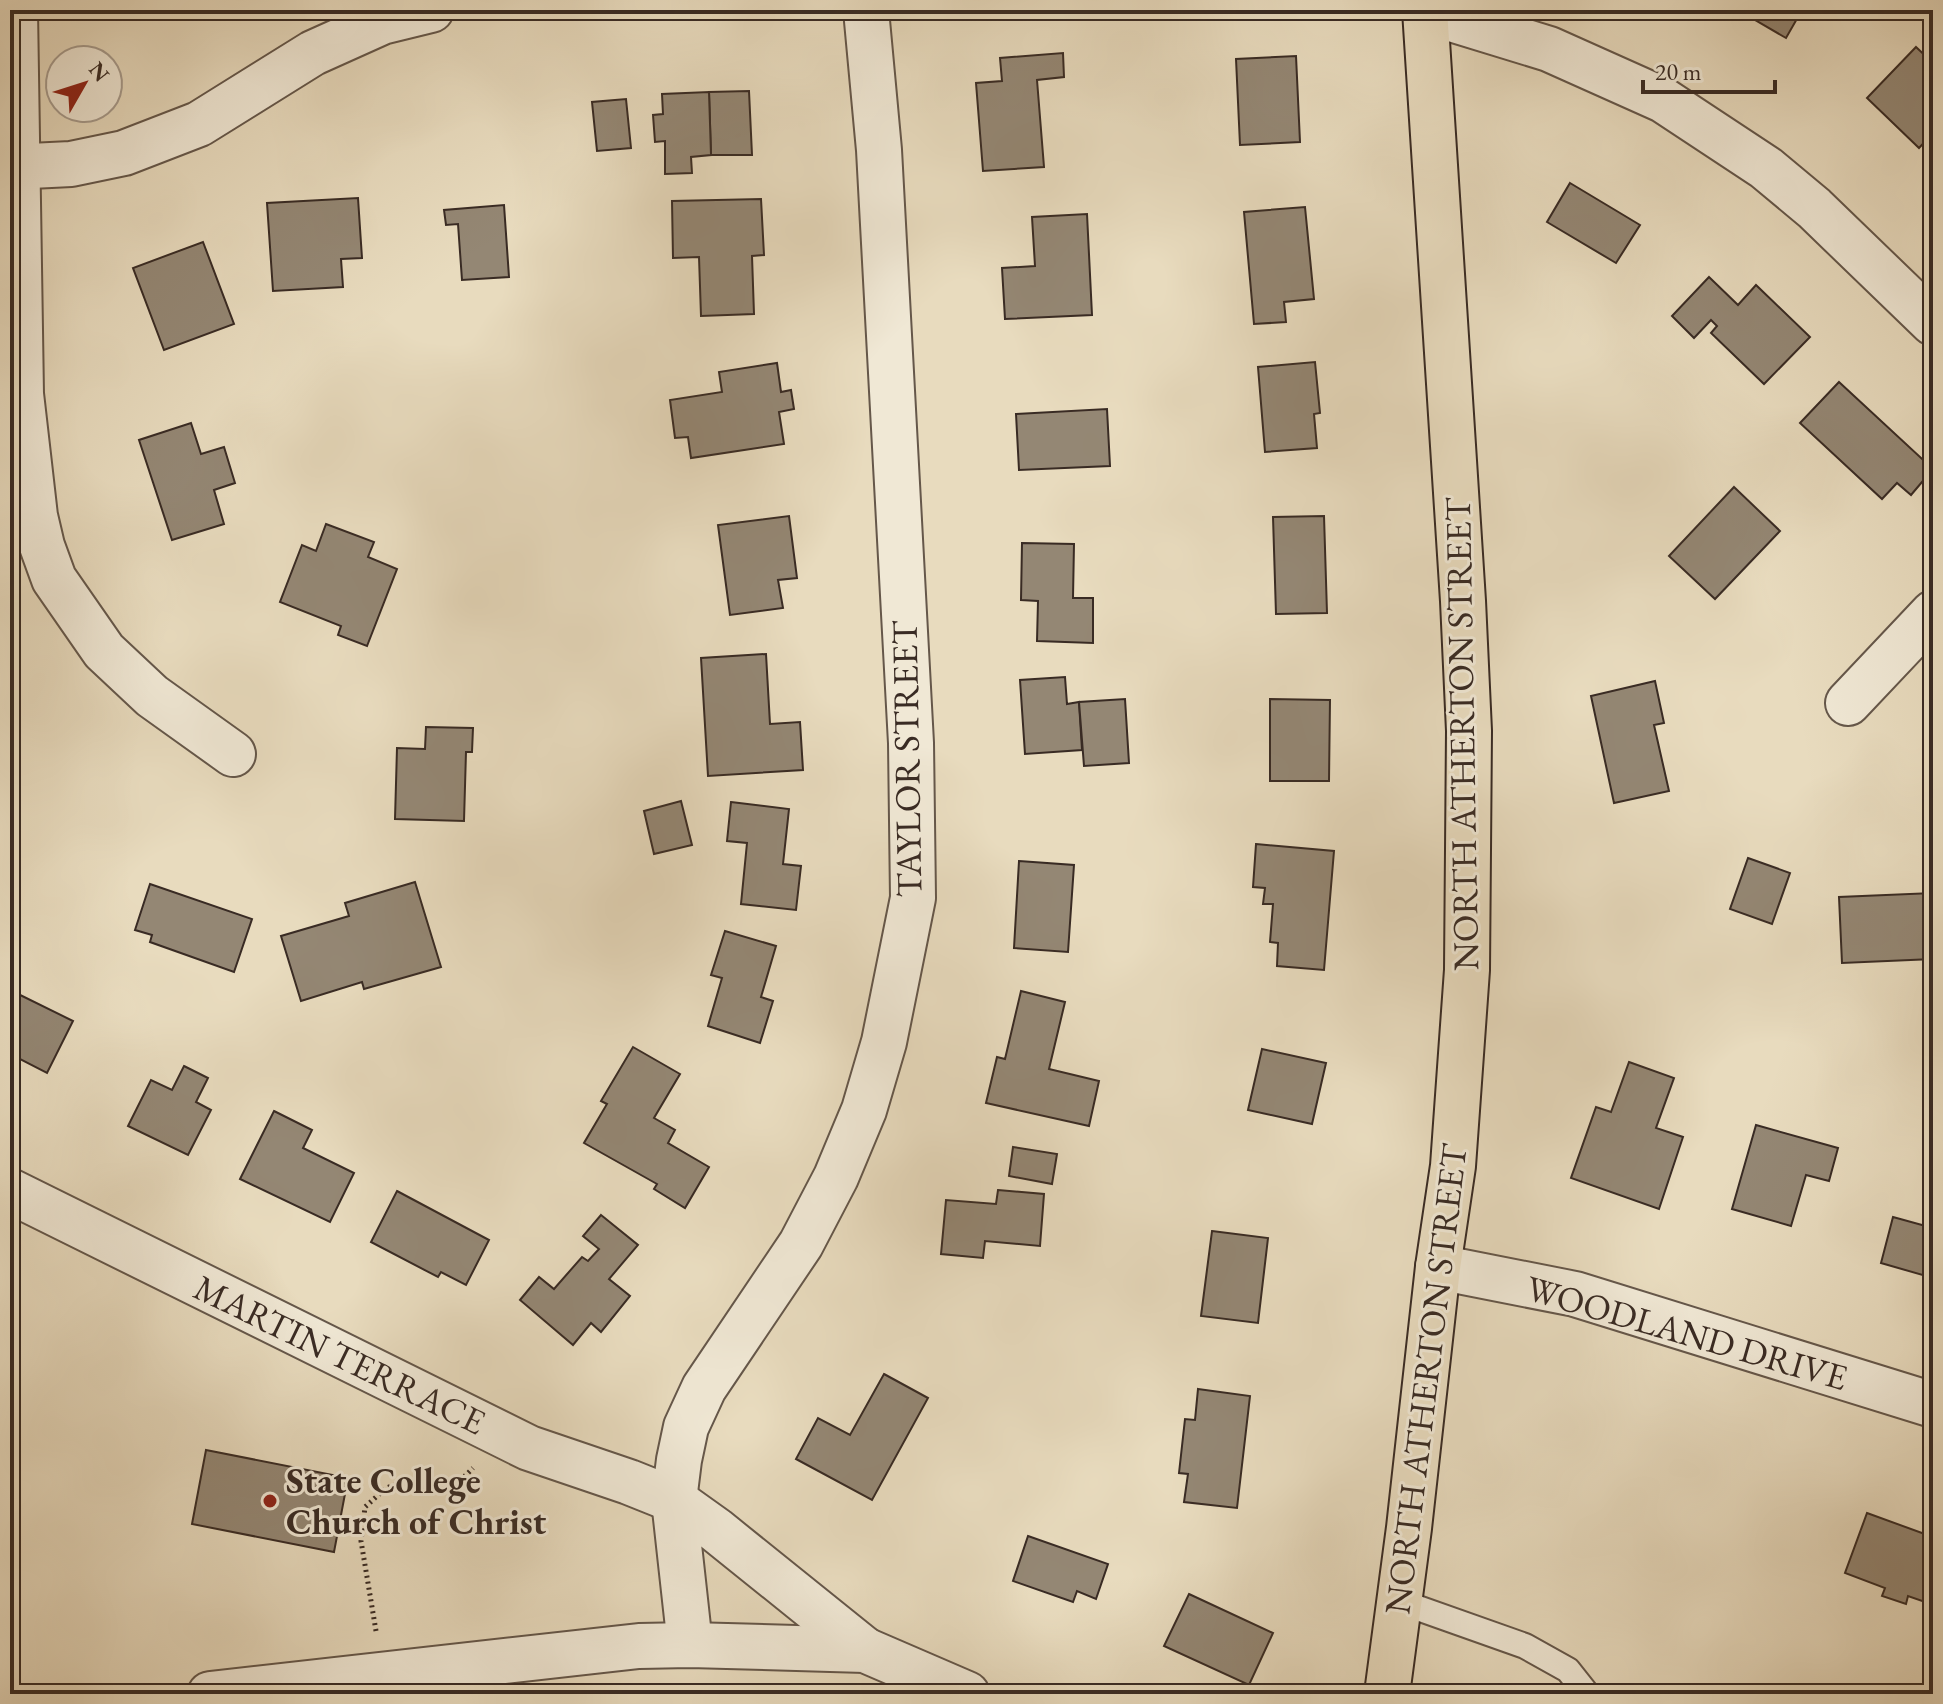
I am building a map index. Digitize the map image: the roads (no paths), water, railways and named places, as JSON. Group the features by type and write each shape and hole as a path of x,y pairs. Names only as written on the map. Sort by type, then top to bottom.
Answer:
{"main road":[{"name":"NORTH ATHERTON STREET","path":"1387,1694 1453,1166 1467,970 1469,731 1425,11"}],"street":[{"path":"15,10 14,167 21,394 35,516 42,546 54,579 104,651 152,696 233,754"},
{"path":"14,167 71,164 124,153 199,124 313,53 382,22 431,10"},
{"name":"TAYLOR STREET","path":"690,1645 674,1500 686,1427 704,1388 801,1244 836,1177 864,1110 884,1042 913,898 910,728 879,150 866,10"},
{"path":"1425,11 1549,49 1663,100 1766,168 1814,208 1933,323"},
{"path":"1848,703 1933,613"},
{"name":"MARTIN TERRACE","path":"10,1191 529,1448 674,1500 865,1650"},
{"name":"WOODLAND DRIVE","path":"1438,1267 1575,1294 1933,1405"},
{"path":"210,1694 639,1646 690,1645 865,1650 967,1694"}],"lane":[{"path":"1398,1601 1525,1646 1568,1670 1587,1694"}],"place":[{"name":"State College Church of Christ","path":"270,1501"}]}
